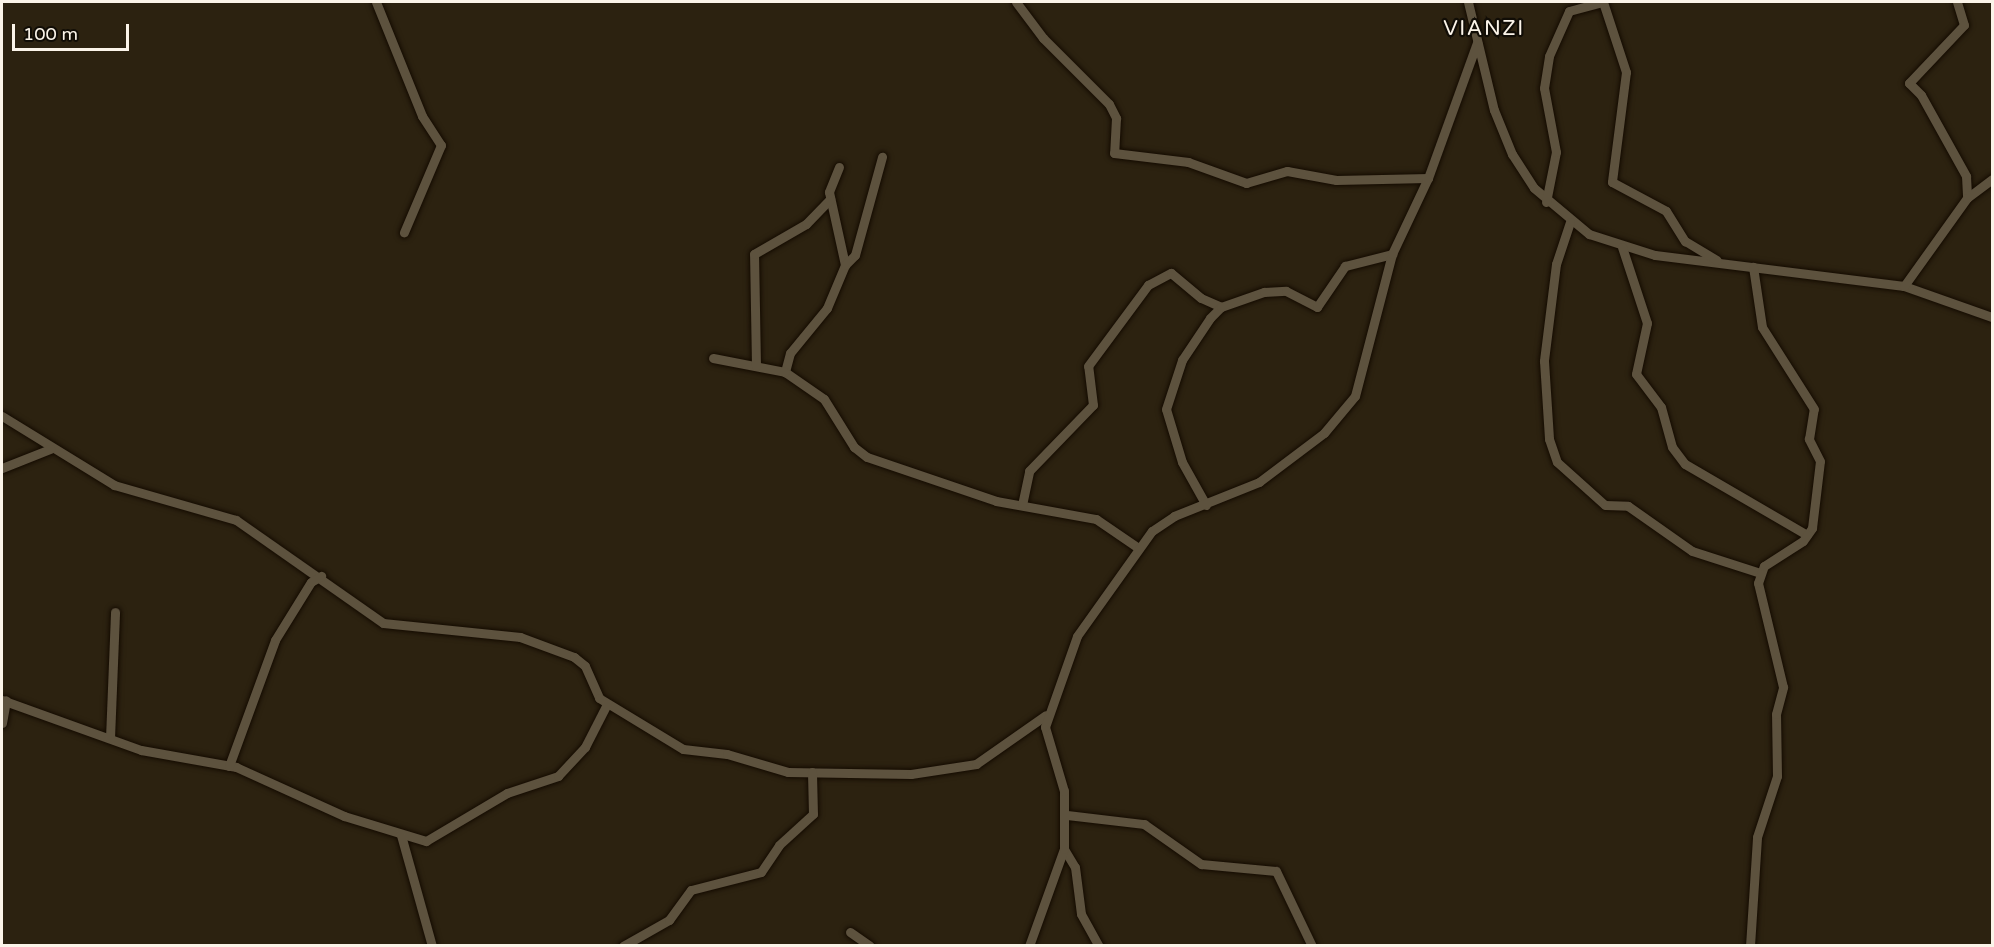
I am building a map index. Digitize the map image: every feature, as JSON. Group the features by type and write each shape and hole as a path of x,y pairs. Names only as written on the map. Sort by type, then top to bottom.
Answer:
{"street":[{"path":"376,2 422,116 441,145 404,232"},
{"path":"1016,2 1043,38 1109,104 1116,118 1114,153 1188,162 1246,183 1287,171 1336,180 1428,178"},
{"path":"1468,2 1476,43 1512,154 1546,202 1570,222 1622,247 1721,263 1904,286 1992,317"},
{"path":"1546,202 1556,152 1544,88 1549,57 1569,11 1603,2 1626,72 1612,182 1666,211 1680,235 1721,263"},
{"path":"1957,2 1964,25 1909,83 1922,95 1966,176 1967,198"},
{"path":"1029,945 1064,849 1067,815 1061,778 1046,741 1046,715 1077,636 1137,547 1162,523 1260,482 1344,412 1364,377 1392,254 1428,178 1476,43"},
{"path":"785,372 790,353 827,308 844,265 855,255 882,157"},
{"path":"838,167 830,200 844,265"},
{"path":"1904,286 1967,198 1992,179"},
{"path":"756,366 754,254 806,224 830,200"},
{"path":"1570,222 1556,264 1544,361 1549,439 1557,462 1605,505 1628,506 1692,551 1760,573"},
{"path":"1622,247 1647,323 1636,374 1661,407 1672,447 1686,464 1807,535"},
{"path":"1206,505 1179,454 1166,409 1182,360 1221,307 1279,291 1317,306 1349,264 1392,254"},
{"path":"1750,945 1757,837 1777,776 1776,714 1783,687 1759,601 1760,573 1807,535 1817,505 1820,461 1809,439 1814,409 1762,327 1753,267"},
{"path":"1022,505 1029,471 1093,405 1088,366 1148,285 1171,273 1201,298 1221,307"},
{"path":"713,358 785,372 824,399 854,447 867,457 1022,505 1096,519 1137,547"},
{"path":"2,416 50,449 114,485 236,520 321,576 383,623 520,637 574,657 607,704 636,716 683,749 727,754 768,770 812,772 958,769 992,756 1046,715"},
{"path":"2,468 50,449"},
{"path":"228,766 275,640 311,582 321,576"},
{"path":"110,738 115,612"},
{"path":"2,723 4,700 110,738 195,764 228,766 400,835 435,838 507,792 558,776 585,747 607,704"},
{"path":"623,945 669,920 691,890 761,872 779,845 813,814 812,772"},
{"path":"1067,815 1144,824 1201,864 1276,871 1311,945"},
{"path":"400,835 432,945"},
{"path":"1064,849 1075,867 1078,905 1099,945"},
{"path":"850,932 870,945"}],"district":[{"name":"VIANZI","path":"1484,29"}]}
